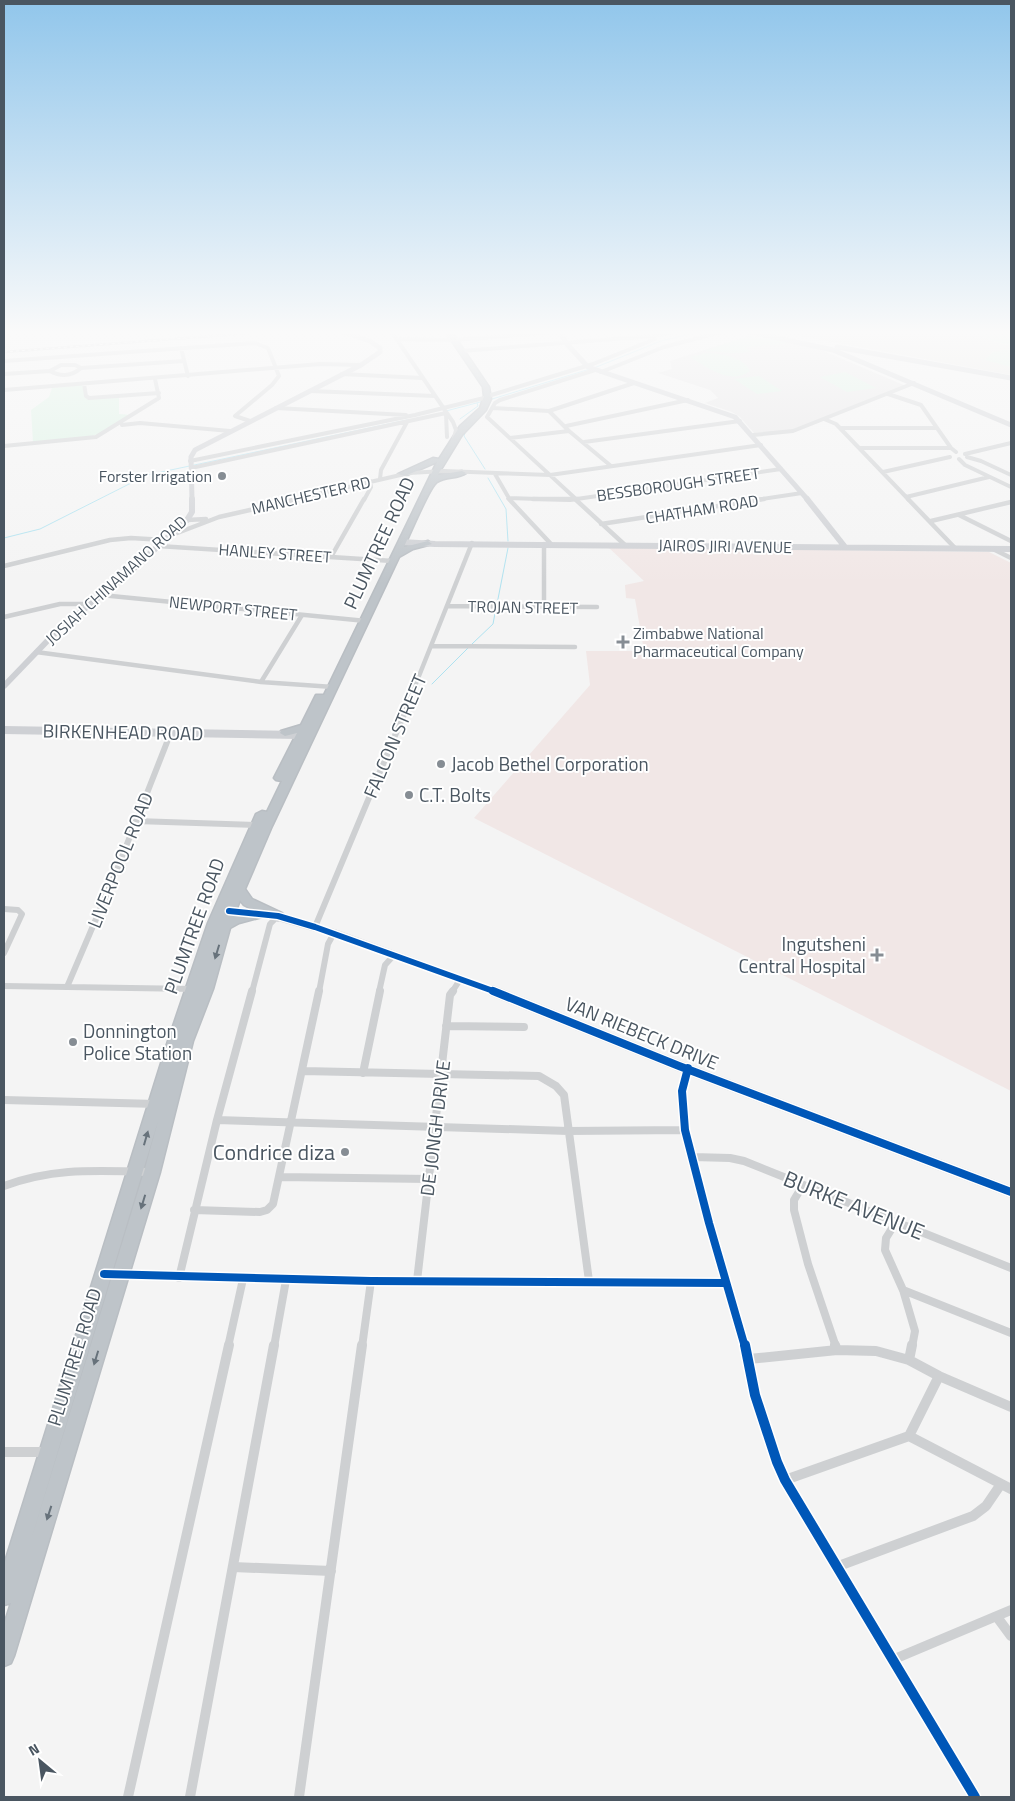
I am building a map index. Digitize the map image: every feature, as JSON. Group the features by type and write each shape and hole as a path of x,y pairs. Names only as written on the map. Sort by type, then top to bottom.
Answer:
{"highway":[{"name":"PLUMTREE ROAD","path":"400,539 456,427 476,415"},
{"name":"PLUMTREE ROAD","path":"450,440 476,415"},
{"path":"402,474 439,461 446,468 462,473"},
{"path":"402,474 444,475 462,473"},
{"name":"PLUMTREE ROAD","path":"400,539 409,528 431,475"},
{"path":"409,528 417,538 434,543"},
{"path":"392,555 400,539"},
{"path":"392,555 411,547 434,543"},
{"name":"PLUMTREE ROAD","path":"4,1656 66,1453 113,1275 163,1104 186,1041 199,989 219,924 262,826 306,733 363,621 392,555"},
{"name":"PLUMTREE ROAD","path":"226,906 238,889 294,747 306,733"},
{"path":"285,734 306,733"},
{"path":"285,734 291,740 294,747"},
{"path":"238,889 243,898 248,902 278,916"},
{"path":"219,924 258,914"},
{"name":"PLUMTREE ROAD","path":"4,1596 47,1452 113,1275"}],"street":[{"path":"134,415 140,423"},
{"path":"4,446 100,435 134,415"},
{"path":"235,415 234,416 250,421"},
{"path":"191,465 196,450 262,415"},
{"path":"191,465 415,415"},
{"path":"191,465 407,422 430,415"},
{"path":"445,415 450,440"},
{"path":"447,415 456,427"},
{"path":"476,415 486,417 625,545"},
{"path":"553,415 610,466"},
{"path":"566,426 617,415"},
{"path":"732,415 740,421 761,445 845,547"},
{"path":"752,435 785,433 834,415"},
{"path":"928,415 951,448 956,452 1010,473"},
{"path":"986,415 1011,426"},
{"path":"824,419 834,422 955,548"},
{"path":"584,442 740,421"},
{"path":"380,479 381,470 407,422"},
{"path":"115,427 140,423 230,432"},
{"path":"840,428 936,428"},
{"path":"510,438 569,431"},
{"path":"883,472 950,457 959,459 1011,443"},
{"path":"462,473 550,475 761,445"},
{"path":"859,448 951,448"},
{"path":"950,457 949,454 956,452"},
{"path":"959,459 962,464 1011,487"},
{"name":"JOSIAH CHINAMANO ROAD","path":"4,686 36,652 187,520 192,512 191,465"},
{"name":"BESSBOROUGH STREET","path":"508,498 576,499 781,469"},
{"name":"MANCHESTER RD","path":"220,517 402,474"},
{"path":"495,474 508,498 547,544 544,607"},
{"path":"906,497 989,476"},
{"path":"331,557 371,487 370,481"},
{"name":"CHATHAM ROAD","path":"601,524 802,493"},
{"path":"931,521 1011,502"},
{"path":"192,512 210,518"},
{"path":"959,515 1011,541"},
{"path":"187,520 220,517"},
{"path":"172,535 220,517"},
{"path":"1005,538 1011,536"},
{"path":"4,566 110,540 131,538 164,540"},
{"path":"819,547 833,543 839,538"},
{"path":"839,538 866,548"},
{"name":"JAIROS JIRI AVENUE","path":"400,539 434,543 472,544 1011,549"},
{"name":"FALCON STREET","path":"315,927 432,646 472,544"},
{"name":"HANLEY STREET","path":"158,546 331,557 392,555"},
{"path":"994,549 1011,558"},
{"name":"NEWPORT STREET","path":"100,595 363,621"},
{"path":"4,617 60,604 90,604"},
{"name":"TROJAN STREET","path":"448,606 597,607"},
{"path":"262,682 302,615"},
{"path":"432,646 576,647"},
{"path":"36,652 262,682 329,687"},
{"name":"BIRKENHEAD ROAD","path":"4,730 285,734"},
{"name":"LIVERPOOL ROAD","path":"67,987 171,732"},
{"path":"136,821 262,826"},
{"name":"VAN RIEBECK DRIVE","path":"226,906 258,914 278,916 315,927 461,978 688,1068 1011,1192"},
{"path":"4,909 18,910 22,914 4,954"},
{"path":"178,1278 217,1120 270,924 278,916"},
{"path":"194,1210 264,1212 273,1204 303,1071 328,944 334,933"},
{"path":"363,1073 385,965 394,954"},
{"name":"DE JONGH DRIVE","path":"417,1281 450,995 461,978"},
{"path":"4,986 199,989"},
{"path":"446,1026 524,1027"},
{"path":"688,1068 682,1090 685,1130 726,1283 749,1359 755,1395 777,1462 785,1480 836,1567 975,1797"},
{"path":"303,1071 539,1076 548,1080 561,1090 564,1095 589,1281"},
{"path":"4,1100 163,1104"},
{"path":"217,1120 568,1131 685,1130"},
{"name":"BURKE AVENUE","path":"693,1157 736,1159 1011,1268"},
{"path":"4,1186 33,1175 60,1170 144,1172"},
{"path":"280,1177 428,1179"},
{"path":"803,1185 794,1200 794,1210 808,1264 837,1350"},
{"path":"896,1222 886,1238 885,1250 903,1290 915,1331 909,1360"},
{"path":"113,1275 286,1280 726,1283"},
{"path":"128,1797 154,1690 243,1279"},
{"path":"190,1797 286,1280"},
{"path":"299,1797 371,1281"},
{"path":"903,1290 1011,1333"},
{"path":"749,1359 837,1350 876,1351 909,1360 939,1376 1011,1406"},
{"path":"785,1480 909,1436 939,1376"},
{"path":"909,1436 1011,1489"},
{"path":"4,1452 66,1453"},
{"path":"836,1567 973,1516 990,1503 1000,1484"},
{"path":"234,1567 331,1571"},
{"path":"892,1660 1011,1610"},
{"path":"997,1617 1011,1636"}],"shaded area":[{"path":"737,415 832,415 792,431 754,433"},
{"name":"Ingutsheni Central Hospital","path":"608,547 989,552 1011,563 1011,1091 474,818 590,685 586,651 644,651 635,599 626,598 625,585 644,581"}],"green space":[{"path":"31,415 132,415 99,434 87,437 33,442"}],"waterway":[{"path":"460,419 465,415"},
{"path":"4,538 40,529 147,475 407,420"},
{"path":"466,430 464,436 485,469"},
{"path":"488,478 506,509 508,541"},
{"path":"497,604 508,548"},
{"path":"472,644 493,624 496,608"},
{"path":"432,684 468,648"}],"cycle path":[{"path":"229,911 278,916 461,978 679,1066 1011,1192"},
{"path":"688,1068 682,1091 685,1130 709,1223 749,1359 755,1395 777,1462 785,1480 836,1567 975,1797"},
{"path":"104,1274 371,1281 726,1283"}],"place":[{"name":"Forster Irrigation","path":"222,476"},
{"name":"Zimbabwe National Pharmaceutical Company","path":"623,642"},
{"name":"Jacob Bethel Corporation","path":"441,764"},
{"name":"C.T. Bolts","path":"409,795"},
{"name":"Ingutsheni Central Hospital","path":"877,955"},
{"name":"Donnington Police Station","path":"73,1042"},
{"name":"Condrice diza","path":"345,1152"}]}
